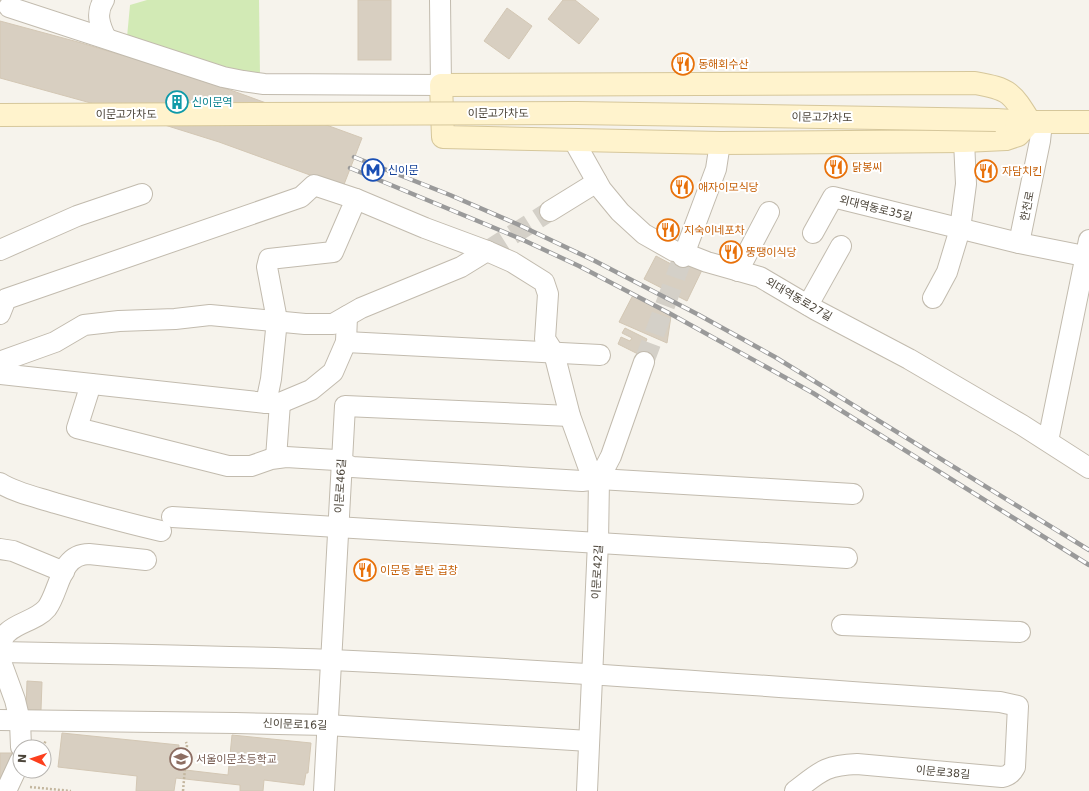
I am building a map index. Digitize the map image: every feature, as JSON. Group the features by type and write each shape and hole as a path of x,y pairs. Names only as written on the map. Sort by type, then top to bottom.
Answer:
{"street":[{"path":"104,0 100,9 99,20 106,38"},
{"path":"440,0 443,137 720,143 964,141 1006,139 1018,135 1036,122 1089,122"},
{"path":"9,7 223,77 264,84 441,85 975,83 994,86 1008,92 1036,122"},
{"name":"이문고가차도","path":"0,115 576,113 996,120 1036,122"},
{"name":"한천로","path":"1019,243 1040,141 1036,122"},
{"name":"외대역동로27길","path":"574,140 601,189 620,212 644,234 683,255 760,277 808,305 909,359 1022,425 1089,468"},
{"path":"933,298 947,272 960,229 966,184 964,141"},
{"path":"683,255 716,169 720,143"},
{"path":"550,211 598,182"},
{"path":"0,314 6,299 301,197 314,185 356,199 425,228 486,251 512,262 544,282 548,294 545,339 554,352 570,416 588,466 599,479"},
{"path":"0,250 77,216 142,194"},
{"name":"외대역동로35길","path":"813,233 833,197 1019,243 1088,251"},
{"path":"276,458 271,379 277,320 267,267 269,259 333,252 356,199"},
{"path":"738,271 769,212"},
{"path":"808,305 840,246"},
{"path":"0,364 2,361 55,342 84,325 119,321 175,319 210,315 277,320 305,324 333,324 361,308 461,267 486,251"},
{"path":"1048,441 1088,251"},
{"path":"0,374 273,403 312,390 333,372 346,342 347,316"},
{"path":"346,342 600,355"},
{"name":"이문로42길","path":"586,791 598,542 599,479 611,456 644,362"},
{"path":"91,384 77,428 228,466 251,466 271,459 286,457 336,460 352,466 582,481 599,479 853,494"},
{"name":"이문로46길","path":"324,791 345,406 570,416"},
{"path":"0,483 35,497 114,520 167,524 338,527 847,558"},
{"path":"0,548 13,551 64,572"},
{"path":"0,645 8,632 39,615 47,608 70,560 74,557 84,554 146,560"},
{"path":"842,625 1020,632"},
{"path":"0,652 331,660 592,674"},
{"path":"0,659 15,700 20,721 21,739"},
{"name":"이문로38길","path":"592,674 1000,702 1018,706 1015,767 1007,776 1002,777 847,764 837,765 823,770 795,791"},
{"name":"신이문로16길","path":"0,720 235,722 327,725 589,741"},
{"path":"6,791 12,778"}],"path":[{"path":"27,786 71,791"}],"green space":[{"path":"147,0 259,0 260,77 225,73 127,37 130,5"}],"building":[{"path":"358,0 391,0 391,60 358,60"},
{"path":"563,0 575,0 599,19 579,44 548,19"},
{"path":"507,8 532,26 509,59 484,41"},
{"name":"신이문역","path":"0,21 165,68 362,138 343,187 219,142 120,111 0,78"},
{"path":"656,256 671,264 674,256 702,270 687,301 644,279"},
{"path":"633,295 671,316 667,343 619,322"},
{"path":"625,328 647,339 640,355 618,344 621,337 630,341 632,338 622,333"},
{"path":"27,681 42,682 41,710 26,710"},
{"path":"62,733 179,745 177,769 228,775 232,735 311,743 308,773 306,773 304,785 264,780 263,791 240,791 240,785 176,778 174,791 136,791 137,776 58,767"},
{"path":"0,753 12,753 0,785"}],"tunnel":[{"path":"487,251 550,211"},
{"path":"644,362 683,257"}],"railway":[{"path":"354,157 450,195 517,224 595,261 699,315 775,357 1089,550"},
{"path":"350,168 521,239 579,266 669,313 813,393 1089,565"}],"place":[{"name":"동해회수산","path":"683,64"},
{"name":"신이문역","path":"177,102"},
{"name":"닭봉씨","path":"836,167"},
{"name":"신이문","path":"373,170"},
{"name":"자담치킨","path":"986,171"},
{"name":"애자이모식당","path":"682,187"},
{"name":"지숙이네포차","path":"668,230"},
{"name":"뚱땡이식당","path":"731,252"},
{"name":"이문동 불탄 곱창","path":"365,570"},
{"name":"서울이문초등학교","path":"181,759"}]}
